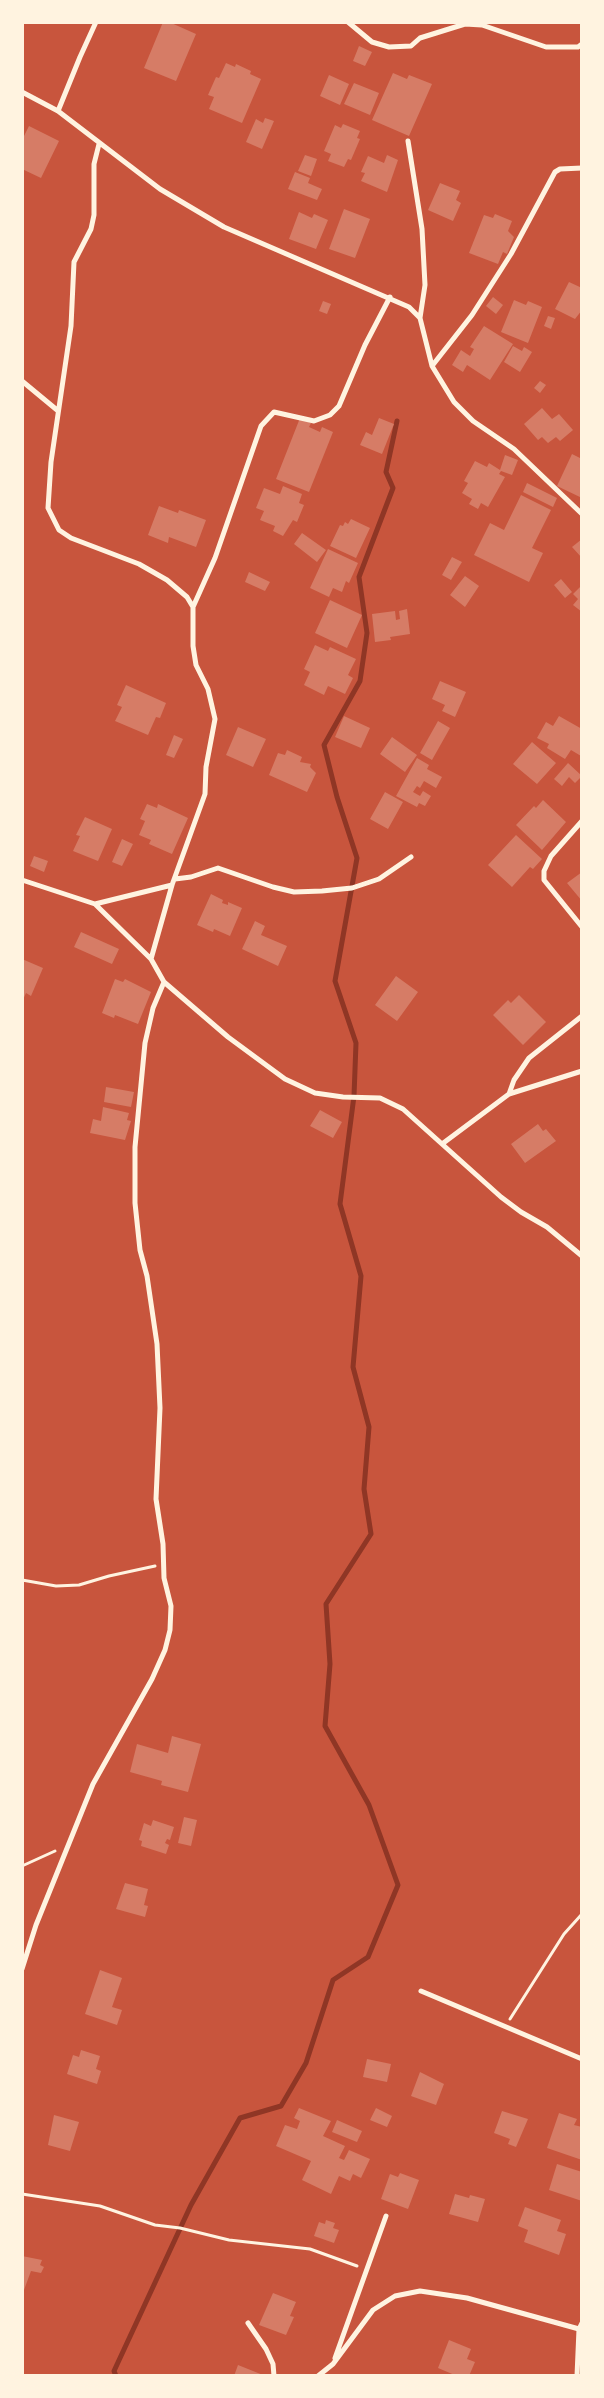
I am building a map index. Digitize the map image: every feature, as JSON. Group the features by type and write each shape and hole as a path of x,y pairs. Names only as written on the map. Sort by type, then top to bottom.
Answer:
{"street":[{"path":"58,111 96,22"},
{"path":"348,22 372,42 389,47 411,46 420,38 465,24 482,25 546,47 578,47 582,44"},
{"path":"22,92 58,111 160,189 224,228 298,261 390,297 409,307 420,318"},
{"path":"408,141 422,229 425,284 420,318 432,366 454,402 473,421 514,449 582,514"},
{"path":"99,144 94,164 94,215 91,229 74,262 72,326 58,410 47,495 48,508 59,530 93,548 146,568 174,586 187,597 193,607"},
{"path":"432,366 472,315 511,254 556,172 560,169 582,168"},
{"path":"151,959 172,885 205,794 206,767 214,719 208,689 196,665 193,646 193,607 215,558 261,426 274,412 314,421 330,415 339,406 365,345 390,297"},
{"path":"22,381 58,410"},
{"path":"582,821 551,856 544,871 544,880 582,927"},
{"path":"175,879 191,877 218,868 273,888 294,892 322,891 352,888 379,879 411,857"},
{"path":"22,880 95,904 151,959 164,982 228,1038 285,1079 315,1093 343,1097 380,1098 403,1109 501,1198 547,1227 582,1256"},
{"path":"95,904 172,885"},
{"path":"22,1969 36,1924 92,1784 138,1706 165,1650 170,1630 171,1606 163,1564 163,1544 156,1499 160,1408 157,1344 147,1276 140,1250 135,1204 135,1146 145,1043 153,1008 164,982"},
{"path":"509,1094 514,1080 529,1058 582,1016"},
{"path":"442,1144 483,1111 509,1094 582,1071"},
{"path":"421,1991 582,2059"},
{"path":"333,2364 386,2216"},
{"path":"318,2376 333,2364 374,2310 395,2296 420,2292 467,2298 580,2326 577,2376"},
{"path":"248,2323 266,2349 273,2364 274,2376"}],"path":[{"path":"22,1580 56,1586 79,1585 163,1564"},
{"path":"22,1866 67,1846"},
{"path":"506,2027 564,1934 582,1914"},
{"path":"22,2194 100,2206 154,2225 180,2228 230,2240 310,2249 367,2270"}],"building":[{"path":"163,22 169,22 196,34 176,81 144,68"},
{"path":"359,46 372,52 365,66 353,61"},
{"path":"226,63 235,67 236,64 251,71 250,74 261,79 242,123 209,109 214,97 208,95 216,77 219,78"},
{"path":"393,73 407,79 409,75 432,84 409,136 372,120"},
{"path":"329,75 349,84 340,105 320,96"},
{"path":"354,83 379,93 370,115 344,104"},
{"path":"265,118 274,121 262,149 246,142 256,119 263,123"},
{"path":"343,124 360,131 357,138 360,139 351,160 348,159 344,167 328,161 331,154 324,151 335,125 341,128"},
{"path":"29,126 59,141 41,178 22,169 22,140"},
{"path":"305,155 317,159 311,176 298,171"},
{"path":"387,155 398,160 387,192 361,181 365,173 361,172 368,156 384,163"},
{"path":"295,172 310,178 308,183 322,189 317,200 288,189"},
{"path":"440,183 460,191 456,200 461,203 453,221 428,210"},
{"path":"344,209 370,219 355,258 329,249"},
{"path":"299,212 312,218 314,214 328,220 316,249 289,239"},
{"path":"495,214 512,221 508,231 514,237 507,254 503,252 498,264 469,253 484,215 493,218"},
{"path":"569,282 582,288 582,310 575,319 555,309"},
{"path":"493,297 503,305 496,314 486,306"},
{"path":"514,300 526,305 528,301 542,307 528,343 501,332"},
{"path":"323,301 331,304 327,314 319,311"},
{"path":"548,316 555,318 551,329 544,326"},
{"path":"484,326 513,344 490,380 467,365 463,372 452,365 461,350 470,356 474,349 470,347"},
{"path":"513,346 522,351 524,347 532,352 520,372 504,362"},
{"path":"540,381 546,385 540,393 534,388"},
{"path":"542,408 552,419 559,414 573,430 560,441 556,437 548,443 542,437 538,440 524,424"},
{"path":"300,418 311,423 309,427 320,432 322,427 333,432 309,492 276,479"},
{"path":"379,418 394,424 382,454 360,445 366,432 372,435"},
{"path":"572,454 582,459 582,498 557,486"},
{"path":"505,455 518,460 512,475 501,471 499,474 505,477 488,507 481,503 478,509 469,504 472,499 462,493 468,483 464,481 475,461 487,467 489,463 500,470"},
{"path":"527,483 557,498 553,507 523,492"},
{"path":"283,486 302,494 299,503 304,505 297,522 293,520 283,536 273,531 275,526 260,520 264,511 256,508 264,488 280,494"},
{"path":"521,495 551,510 532,548 543,553 529,582 474,555 490,523 504,530"},
{"path":"159,506 178,513 179,510 206,520 196,547 169,537 168,543 148,535"},
{"path":"351,519 370,528 356,558 330,546 340,525 343,526 345,522 348,524"},
{"path":"302,533 326,550 317,562 294,544"},
{"path":"582,539 582,558 572,547"},
{"path":"328,549 358,563 349,583 346,581 342,592 333,588 329,597 310,588"},
{"path":"452,557 462,562 451,580 442,575"},
{"path":"249,572 270,582 265,591 245,582"},
{"path":"465,576 479,586 465,607 450,595"},
{"path":"561,579 572,592 565,598 554,585"},
{"path":"582,585 582,612 573,605 578,599 573,594"},
{"path":"330,600 362,615 347,648 315,633"},
{"path":"407,609 410,634 390,637 391,640 375,642 372,614 395,611 396,620 400,619 399,611"},
{"path":"315,645 328,651 330,647 356,659 348,675 353,678 345,694 328,686 324,695 304,685 310,672 304,669"},
{"path":"440,681 466,692 455,717 442,711 445,705 432,699"},
{"path":"126,685 166,703 160,718 156,717 148,735 115,721 122,707 117,705"},
{"path":"344,716 370,728 361,748 335,737"},
{"path":"559,716 582,729 581,756 571,750 565,759 547,748 549,744 537,738 546,722 553,726"},
{"path":"438,721 450,728 432,760 420,753"},
{"path":"238,727 266,739 253,767 226,755"},
{"path":"174,735 183,739 174,758 166,755"},
{"path":"392,737 417,755 405,772 380,754"},
{"path":"532,742 556,763 537,784 513,764"},
{"path":"287,750 302,757 300,762 311,764 310,767 316,773 307,792 269,775 278,753 285,755"},
{"path":"417,758 429,765 427,769 442,777 436,788 424,781 420,788 417,786 413,792 420,796 423,791 431,796 425,806 419,803 417,807 396,796"},
{"path":"568,763 582,776 575,783 569,777 562,786 554,779"},
{"path":"385,792 403,802 388,829 370,819"},
{"path":"543,800 566,822 542,850 516,825 534,806 536,808"},
{"path":"147,804 157,808 158,804 188,818 172,854 149,844 151,840 139,835 145,821 140,819"},
{"path":"85,817 112,829 98,861 73,851 80,836 76,835"},
{"path":"516,835 542,859 533,869 530,867 512,887 488,865"},
{"path":"122,839 133,844 122,866 112,862"},
{"path":"34,856 48,861 44,872 30,866"},
{"path":"582,872 582,901 567,883"},
{"path":"211,894 223,900 222,903 228,905 228,902 242,908 230,936 214,929 213,932 197,925"},
{"path":"255,921 265,926 261,935 287,946 278,966 242,949"},
{"path":"81,932 119,949 112,964 74,947"},
{"path":"22,959 43,968 31,996 26,993 22,1002"},
{"path":"396,976 418,992 397,1021 375,1005"},
{"path":"115,979 123,982 125,979 151,992 138,1024 115,1015 114,1018 102,1013"},
{"path":"519,995 546,1022 523,1045 493,1015 508,1000 511,1003"},
{"path":"106,1087 134,1092 131,1107 104,1102"},
{"path":"103,1107 129,1113 127,1120 131,1121 125,1140 90,1133 93,1119 101,1121"},
{"path":"320,1110 342,1122 333,1138 310,1126"},
{"path":"538,1124 543,1131 546,1129 556,1141 525,1163 511,1144"},
{"path":"172,1736 201,1744 188,1792 161,1785 162,1781 130,1772 137,1744 168,1753"},
{"path":"184,1817 197,1820 191,1846 178,1843"},
{"path":"153,1820 174,1827 170,1840 167,1839 165,1843 169,1845 166,1854 141,1846 142,1841 139,1840 144,1823 151,1826"},
{"path":"125,1883 148,1889 144,1905 148,1906 145,1917 116,1909"},
{"path":"100,1970 122,1978 112,2007 122,2010 117,2025 85,2014"},
{"path":"81,2050 100,2056 96,2069 101,2071 97,2084 67,2074 73,2055 79,2057"},
{"path":"367,2059 391,2064 387,2082 363,2077"},
{"path":"420,2072 444,2084 436,2105 411,2096"},
{"path":"299,2108 331,2121 323,2136 345,2146 339,2158 344,2160 349,2150 370,2159 361,2178 353,2174 350,2181 339,2176 331,2194 302,2180 311,2161 276,2146 285,2125 297,2129 300,2121 294,2118"},
{"path":"376,2108 392,2116 387,2127 370,2120"},
{"path":"502,2111 528,2119 516,2147 508,2144 510,2139 494,2133"},
{"path":"559,2113 577,2119 574,2125 582,2127 582,2160 547,2148"},
{"path":"54,2115 79,2122 70,2151 48,2145"},
{"path":"337,2120 362,2131 357,2142 332,2132"},
{"path":"557,2164 582,2172 582,2201 549,2190"},
{"path":"400,2173 419,2180 408,2209 381,2199 390,2174 398,2177"},
{"path":"455,2194 469,2198 470,2195 485,2199 478,2222 449,2214"},
{"path":"525,2207 561,2220 557,2231 566,2234 559,2255 524,2242 528,2230 518,2226"},
{"path":"326,2220 335,2223 333,2228 339,2230 334,2243 314,2236 319,2222 325,2224"},
{"path":"22,2256 42,2260 40,2265 44,2267 41,2273 31,2271 24,2290"},
{"path":"273,2293 296,2302 290,2316 294,2317 286,2335 259,2325"},
{"path":"449,2340 471,2349 467,2359 475,2362 469,2376 457,2376 438,2368"},
{"path":"238,2365 263,2375 263,2376 234,2376"}],"waterway":[{"path":"116,2376 114,2371 191,2205 240,2118 281,2106 306,2063 333,1980 368,1957 398,1885 369,1805 325,1726 330,1664 326,1604 371,1534 364,1489 369,1427 353,1367 361,1276 340,1204 354,1096 356,1043 335,981 357,858 337,797 324,745 360,681 367,633 359,577 393,488 386,472 397,421"}]}
